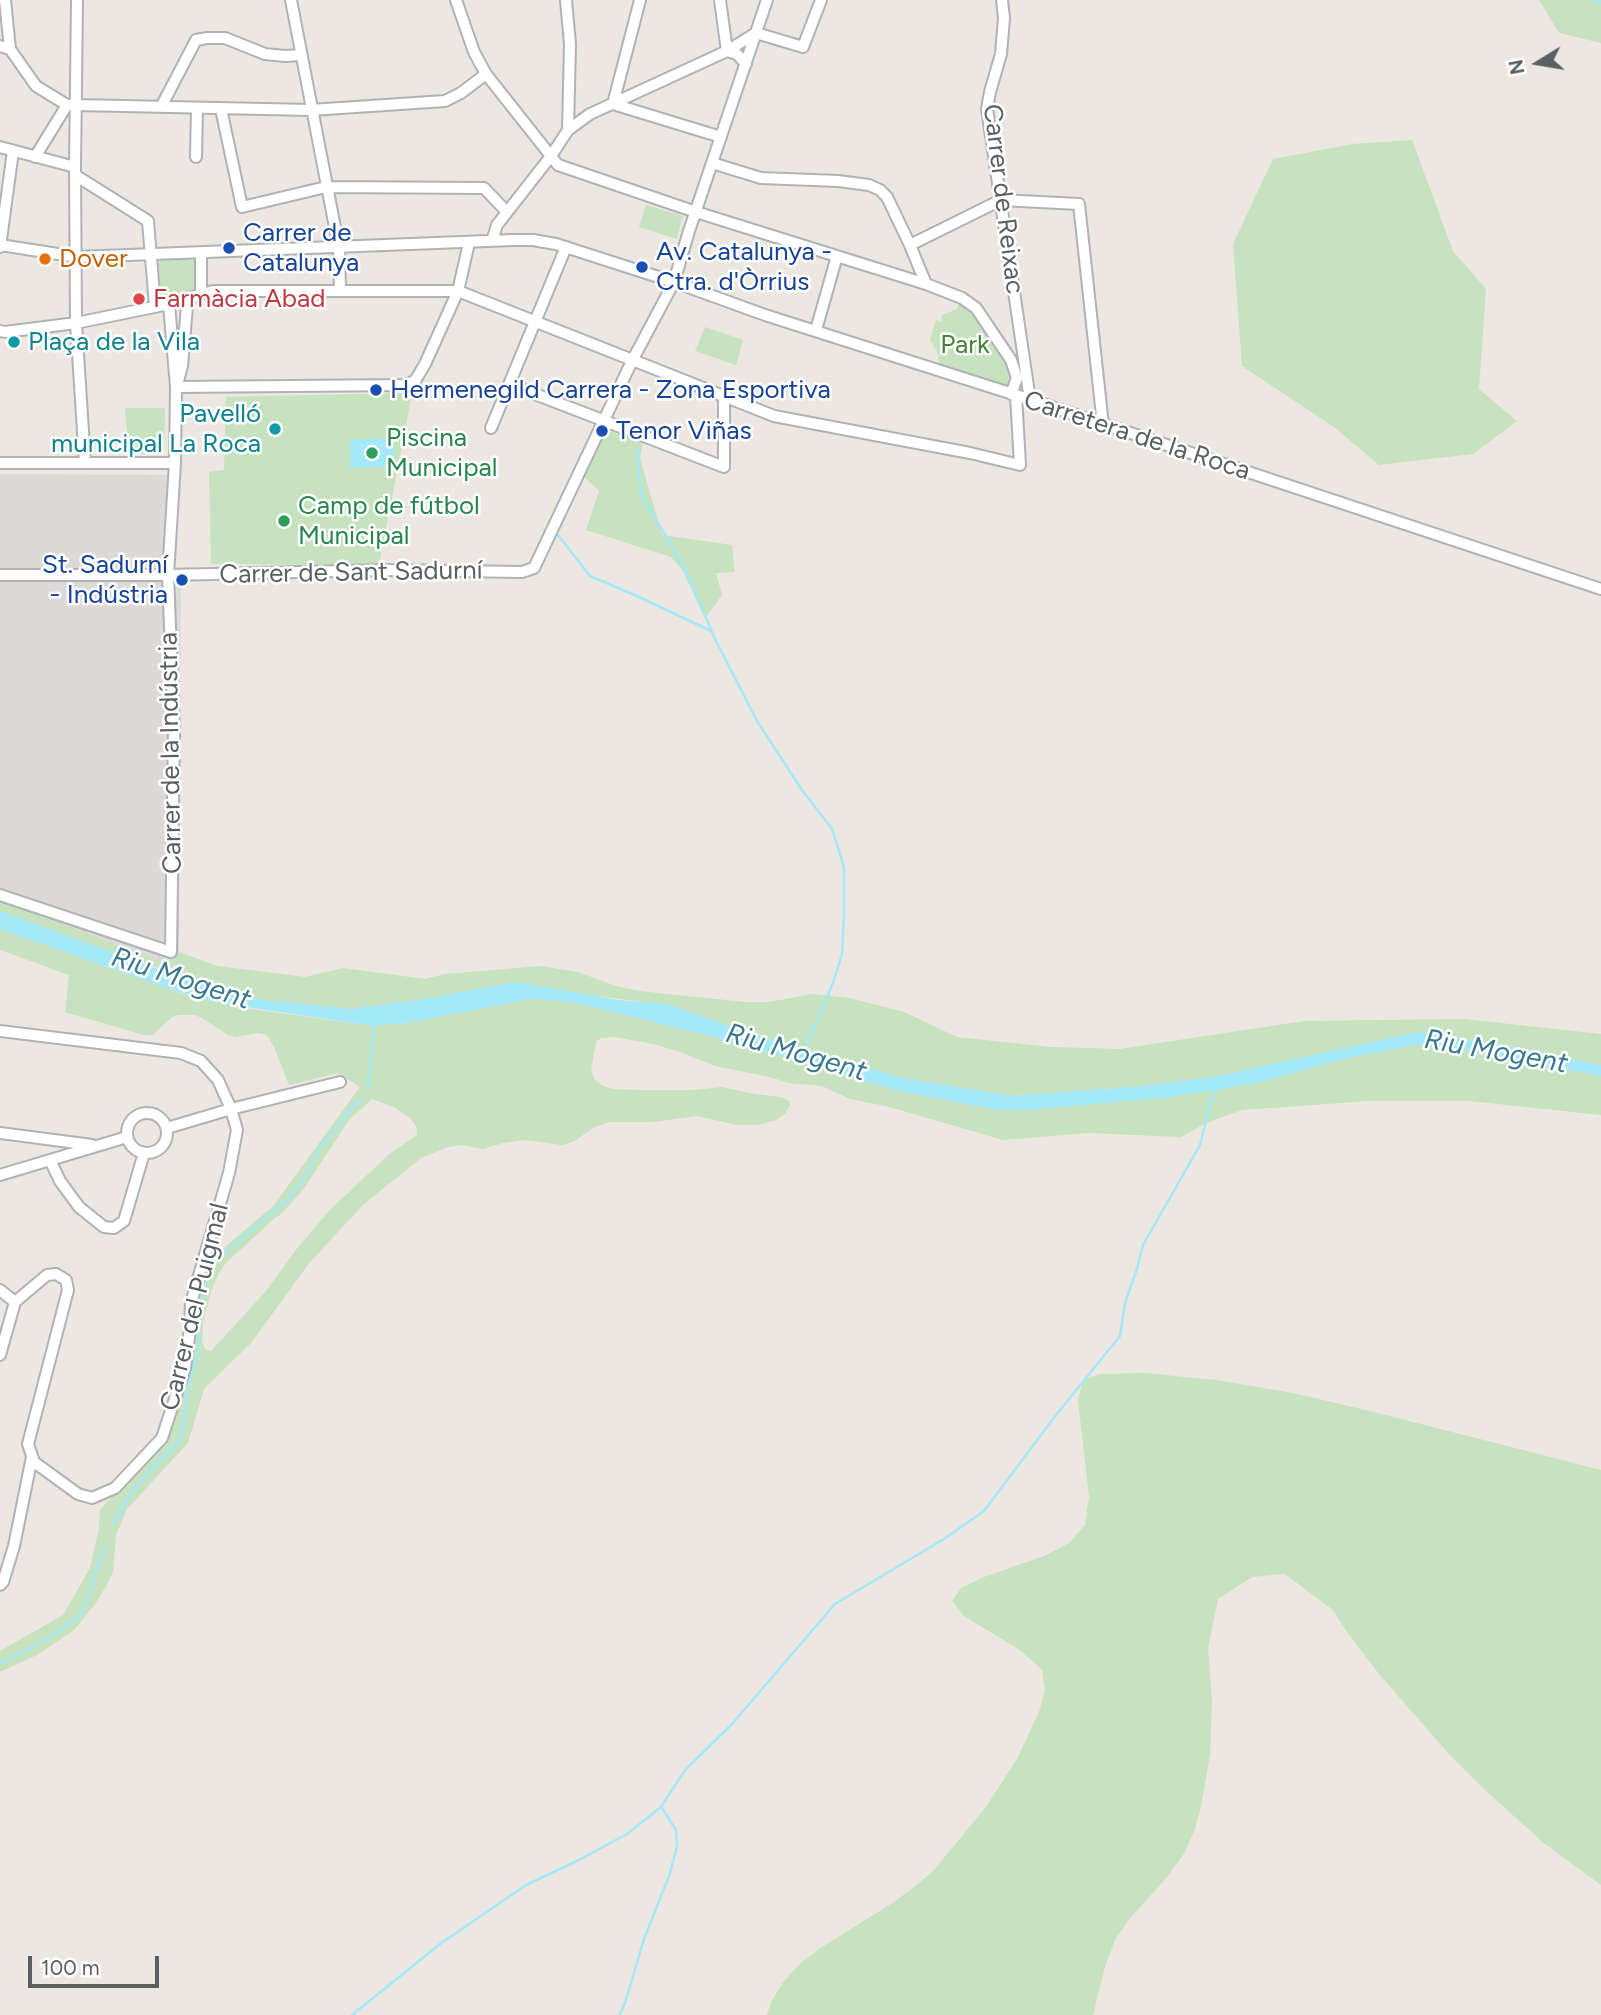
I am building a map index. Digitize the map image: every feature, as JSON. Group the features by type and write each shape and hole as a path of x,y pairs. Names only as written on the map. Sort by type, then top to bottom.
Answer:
{"street":[{"path":"5,0 5,48 36,86 71,105 312,110 445,101 461,93 486,74"},
{"path":"77,0 71,105 75,171 76,323 85,462"},
{"path":"291,0 339,248 340,291"},
{"path":"0,331 76,323 169,304 213,291 458,291 774,416 1020,465 1013,394 1017,378 1015,369 976,308 962,298 926,285 558,165 486,74 474,52 456,0"},
{"path":"566,0 570,44 568,130"},
{"path":"613,103 640,0"},
{"path":"720,0 727,51"},
{"path":"604,420 674,282 767,0"},
{"path":"492,241 497,225 568,130 590,114 727,51 756,33 803,47 821,0"},
{"name":"Carrer de Reixac","path":"1002,0 1002,54 987,109 1030,400"},
{"path":"161,107 196,40 225,38 265,54 301,55"},
{"path":"727,51 737,54 746,64"},
{"path":"613,103 720,137"},
{"path":"35,157 71,105"},
{"path":"196,156 197,108"},
{"path":"221,108 242,207 326,187 484,188 507,212"},
{"path":"0,147 75,171 148,221 155,306"},
{"path":"13,151 4,199 0,246 76,257 533,240 566,247 491,428"},
{"path":"712,163 761,178 838,181 869,185 880,190 887,197 926,285"},
{"path":"910,245 1001,200 1079,204 1103,425"},
{"path":"176,387 405,385 415,380 425,364 458,291 468,243"},
{"name":"Carretera de la Roca","path":"566,247 765,315 1013,394 1601,589"},
{"path":"201,294 204,253"},
{"path":"816,330 837,256"},
{"name":"Carrer de la Indústria","path":"176,387 182,366 186,299"},
{"name":"Carrer de la Indústria","path":"0,895 172,952 174,730 168,575 175,463 176,387 169,304"},
{"path":"1009,357 1023,352"},
{"path":"509,384 724,467 724,397"},
{"name":"Carrer de Sant Sadurní","path":"0,575 168,575 387,570 522,572 534,568 604,420"},
{"path":"0,463 175,463"},
{"name":"Carrer del Puigmal","path":"0,1031 181,1053 201,1061 218,1080 237,1130 229,1173 191,1303 185,1368 162,1438 115,1488 92,1498 78,1494 34,1462 32,1457"},
{"path":"167,1128 340,1082"},
{"path":"146,1112 156,1114 167,1128 167,1137 159,1150 144,1153 134,1149 127,1137 133,1118 146,1112"},
{"path":"0,1133 98,1145"},
{"path":"0,1175 127,1137"},
{"path":"50,1160 60,1181 79,1207 104,1227 114,1228 124,1221 144,1153"},
{"path":"0,1355 15,1301 47,1275 56,1274 66,1280 68,1290 28,1444 32,1457 14,1546 0,1585"},
{"path":"0,1290 15,1301"}],"shaded area":[{"path":"0,474 169,475 168,587 181,587 179,952 163,962 0,900"}],"green space":[{"path":"1539,0 1601,0 1601,43 1559,33"},
{"path":"1412,140 1453,251 1486,289 1479,389 1517,421 1473,454 1379,465 1334,427 1242,366 1233,244 1273,159 1353,144"},
{"path":"646,205 683,216 677,239 639,227"},
{"path":"191,259 196,263 196,285 193,290 159,298 156,265 161,261"},
{"name":"Park","path":"960,300 973,307 990,330 1014,375 1010,383 1002,386 940,367 938,353 930,340 936,320 941,322 942,315 957,309"},
{"path":"705,327 743,340 736,365 695,351"},
{"path":"402,393 411,399 379,565 211,564 209,472 224,470 226,397"},
{"path":"125,408 165,408 164,449 158,453 135,454 134,450 131,450 131,444 128,444"},
{"path":"606,430 643,442 640,458 662,535 732,545 735,572 716,573 722,595 707,616 701,610 683,571 671,557 586,530 599,491 584,477"},
{"path":"0,900 163,962 179,952 217,966 305,977 343,968 425,979 445,974 540,966 578,972 639,991 745,1002 769,1002 813,994 850,998 904,1012 957,1037 1051,1047 1120,1049 1304,1021 1464,1019 1601,1034 1601,1065 1516,1047 1418,1032 1213,1077 1141,1086 1012,1096 902,1078 667,1005 580,994 418,1000 350,1009 264,1000 230,993 0,911"},
{"path":"0,929 186,995 245,1008 373,1026 408,1023 530,999 572,1002 718,1038 899,1091 998,1110 1348,1058 1415,1045 1436,1045 1601,1076 1601,1115 1470,1101 1369,1101 1242,1110 1206,1123 1181,1137 1089,1133 1003,1140 886,1106 850,1099 822,1086 789,1083 715,1066 653,1044 614,1037 601,1038 596,1042 591,1070 595,1080 603,1086 641,1090 722,1087 780,1097 789,1101 790,1105 785,1114 776,1120 758,1125 737,1125 697,1116 653,1122 609,1122 593,1128 573,1142 562,1145 524,1140 483,1149 462,1145 448,1147 421,1158 364,1204 310,1262 251,1343 204,1389 188,1443 127,1509 116,1535 113,1571 109,1581 96,1603 74,1630 37,1655 0,1672 0,1651 63,1615 90,1568 100,1510 168,1435 193,1358 198,1286 210,1260 274,1205 360,1087 338,1073 289,1085 267,1035 228,1035 195,1015 172,1017 153,1035 144,1035 65,1012 69,975 0,950","holes":["372,1099 396,1108 411,1119 416,1126 417,1135 388,1155 328,1212 266,1291 211,1351 205,1349 202,1341 203,1322 211,1291 225,1264 280,1215 303,1190 349,1120"]},
{"path":"1144,1373 1216,1380 1293,1393 1601,1470 1601,1885 1545,1844 1448,1753 1379,1674 1333,1610 1285,1574 1252,1577 1218,1599 1208,1648 1212,1701 1210,1755 1194,1832 1183,1855 1168,1876 1116,1938 1106,1963 1093,2015 767,2015 771,2002 784,1981 801,1963 891,1904 933,1871 986,1807 1017,1759 1039,1712 1045,1690 1042,1670 1020,1650 964,1616 952,1601 961,1588 1044,1556 1069,1543 1085,1525 1089,1497 1078,1400 1083,1380 1100,1374"}],"water":[{"name":"Piscina Municipal","path":"394,438 394,466 350,468 350,440"},
{"name":"Riu Mogent","path":"0,911 166,972 230,993 264,1000 350,1009 516,982 618,1000 667,1004 732,1027 902,1078 1012,1096 1141,1086 1213,1077 1418,1032 1516,1047 1601,1065 1601,1076 1436,1045 1415,1045 1348,1058 1253,1084 1171,1097 1029,1110 998,1110 899,1091 718,1038 572,1002 530,999 408,1023 373,1026 213,1002 0,929"}],"waterway":[{"path":"1595,0 1601,4"},
{"name":"Riu Mogent","path":"637,449 641,494 686,571 715,639 757,721 802,790 832,829 844,867 842,954 833,983 804,1050"},
{"path":"558,535 590,576 711,631"},
{"path":"368,1086 374,1023"},
{"path":"352,2015 440,1944 526,1885 627,1834 661,1807 685,1770 732,1724 835,1604 944,1539 984,1511 1120,1336 1125,1303 1143,1245 1200,1145 1215,1087"},
{"path":"113,1524 130,1495 151,1469 179,1442 189,1382 197,1356 203,1287 210,1268 288,1199 309,1171 319,1149 359,1099"},
{"path":"0,1664 53,1636 82,1613 104,1548"},
{"path":"619,2015 677,1847 676,1830 662,1808"}],"place":[{"name":"Carrer de Catalunya","path":"229,248"},
{"name":"Dover","path":"45,259"},
{"name":"Av. Catalunya - Ctra. d'Òrrius","path":"642,267"},
{"name":"Farmàcia Abad","path":"139,299"},
{"name":"Plaça de la Vila","path":"14,342"},
{"name":"Hermenegild Carrera - Zona Esportiva","path":"376,390"},
{"name":"Pavelló municipal La Roca","path":"275,429"},
{"name":"Tenor Viñas","path":"602,431"},
{"name":"Piscina Municipal","path":"372,453"},
{"name":"Camp de fútbol Municipal","path":"284,521"},
{"name":"St. Sadurní - Indústria","path":"182,580"}]}
